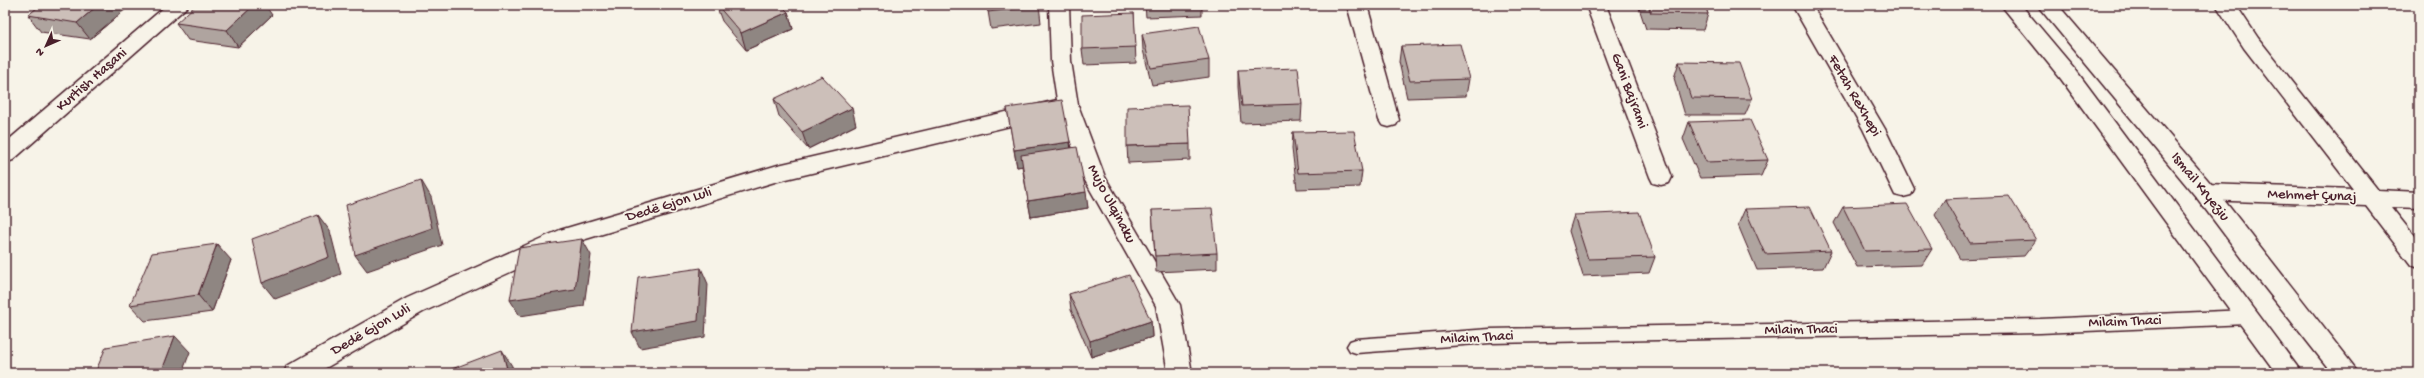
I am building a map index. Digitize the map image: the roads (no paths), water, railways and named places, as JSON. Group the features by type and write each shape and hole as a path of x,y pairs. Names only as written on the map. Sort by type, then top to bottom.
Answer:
{"street":[{"name":"Kurtish Hasani","path":"5,155 179,5"},
{"name":"Mujo Ulqinaku","path":"1059,5 1061,61 1068,105 1094,177 1168,305 1180,373"},
{"path":"1357,5 1389,120"},
{"name":"Gani Bajrami","path":"1596,5 1661,177"},
{"name":"Fetah Rexhepi","path":"1802,5 1874,129 1903,189"},
{"path":"2010,5 2068,74 2247,318 2290,373"},
{"name":"Ismail Kryeziu","path":"2047,5 2205,192 2262,268 2347,373"},
{"path":"2226,5 2251,43 2374,198 2419,259"},
{"name":"Dedë Gjon Luli","path":"296,373 415,305 568,236 778,173 1068,105"},
{"name":"Mehmet Çunaj","path":"2205,192 2419,200"}],"lane":[{"name":"Milaim Thaci","path":"1356,346 1490,336 2032,326 2247,318"}]}
